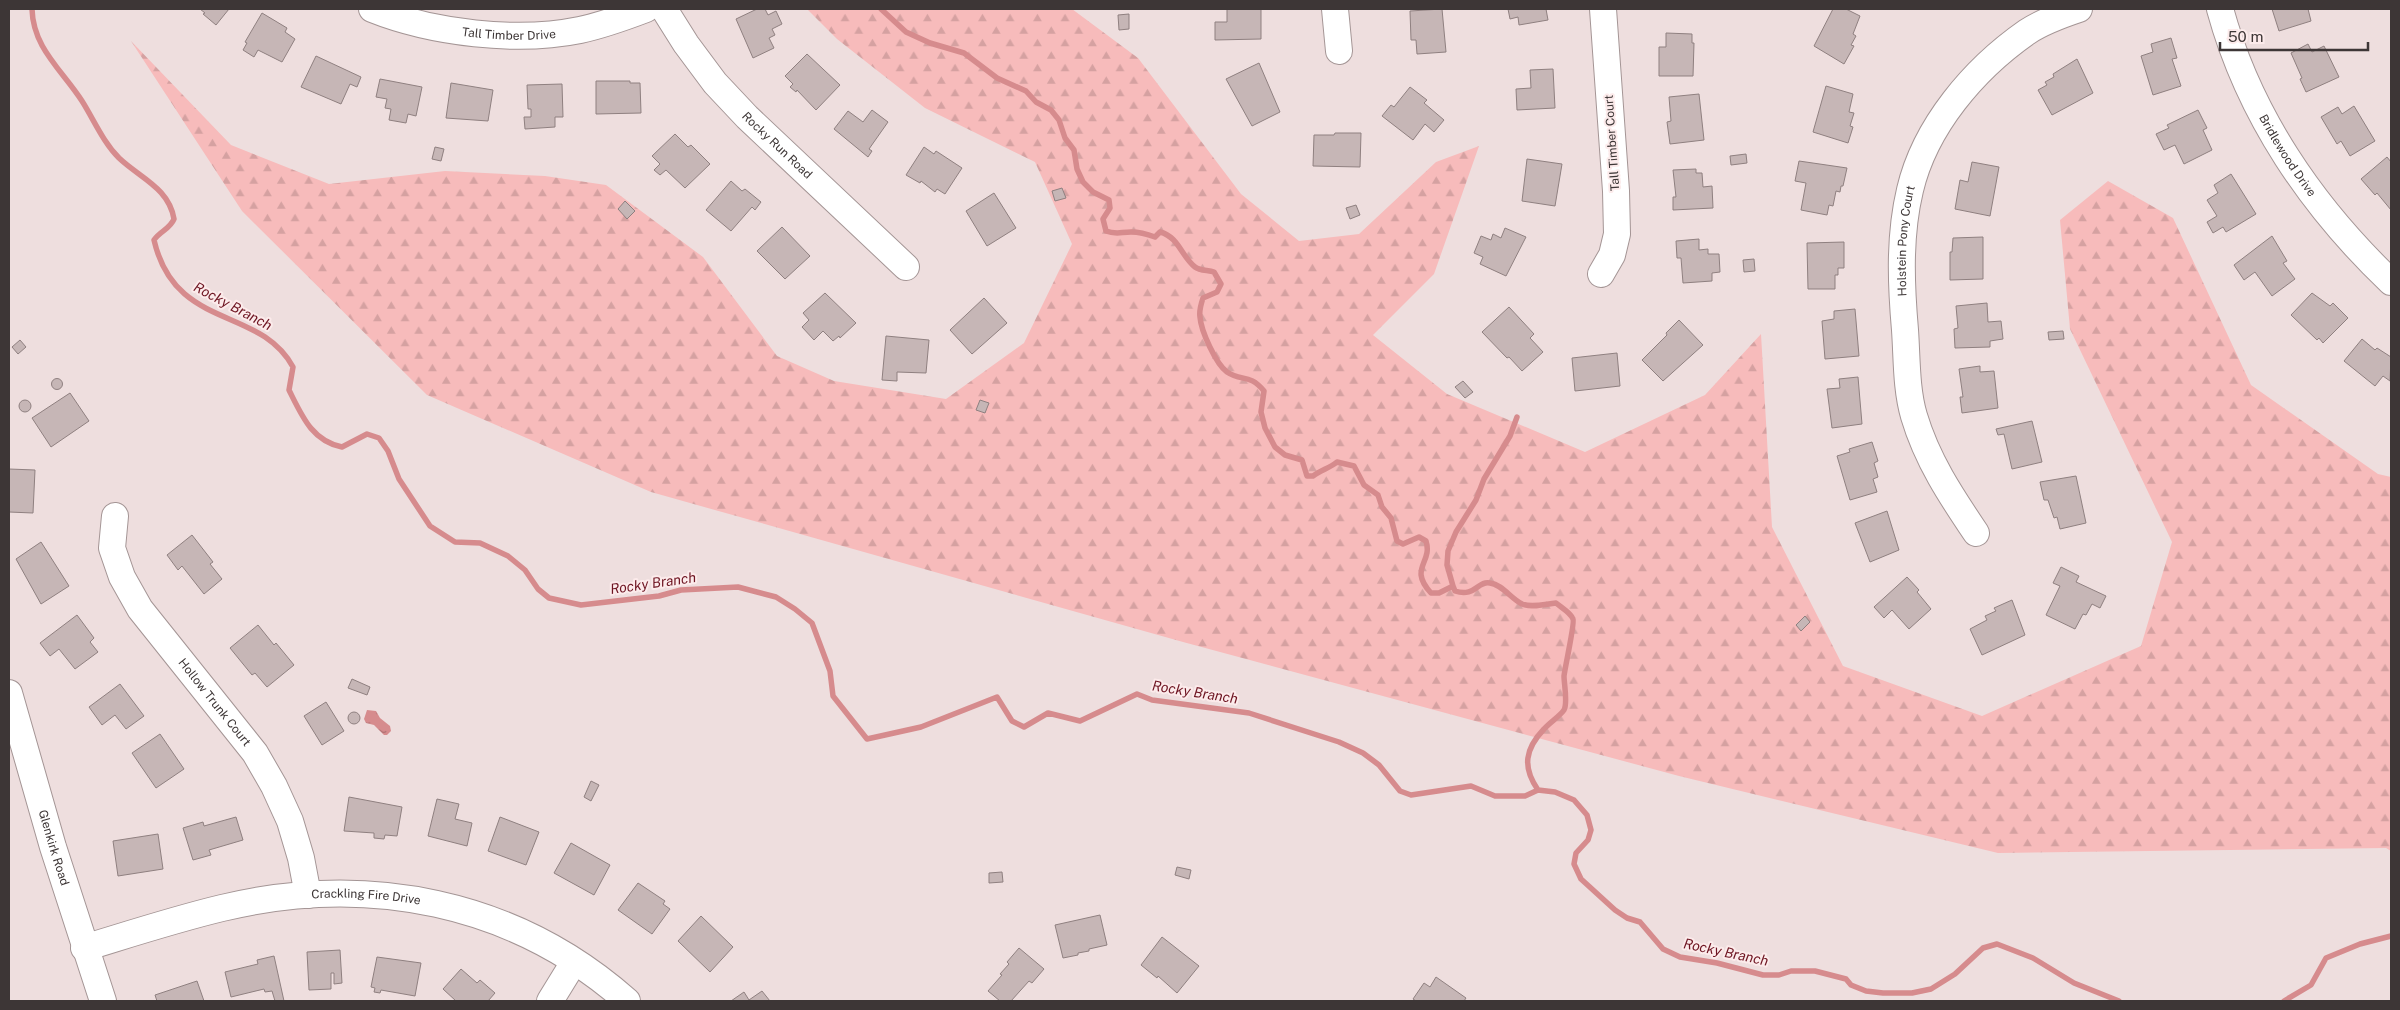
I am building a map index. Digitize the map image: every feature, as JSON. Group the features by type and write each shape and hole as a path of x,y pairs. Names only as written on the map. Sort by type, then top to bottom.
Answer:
{"street":[{"name":"Tall Timber Drive","path":"372,9 450,30 487,34 533,35 579,30 646,9"},
{"name":"Rocky Run Road","path":"664,9 686,44 715,83 747,117 906,267"},
{"path":"1335,9 1339,51"},
{"name":"Tall Timber Court","path":"1601,274 1612,255 1617,234 1616,191 1603,9"},
{"name":"Holstein Pony Court","path":"1976,533 1948,492 1929,455 1914,416 1909,392 1902,272 1903,236 1910,192 1914,176 1929,141 1949,109 1972,80 1998,54 2028,31 2057,16 2078,9"},
{"name":"Bridlewood Drive","path":"2220,9 2243,74 2269,128 2296,173 2327,215 2362,254 2391,282"},
{"name":"Hollow Trunk Court","path":"115,516 112,548 122,577 140,609 255,753 274,786 295,839 308,895"},
{"name":"Glenkirk Road","path":"9,693 84,948 103,1001"},
{"name":"Crackling Fire Drive","path":"84,948 222,908 270,899 308,895 348,894 409,898 450,906 520,930 574,962 627,1001"},
{"path":"550,1001 574,962"}],"green space":[{"path":"807,9 1072,9 1138,58 1241,194 1299,241 1359,234 1436,162 1479,146 1434,274 1373,335 1447,394 1585,452 1705,395 1761,334 1772,527 1843,666 1982,716 2141,646 2172,542 2070,329 2060,220 2108,181 2173,218 2251,385 2378,474 2391,477 2391,851 2386,848 1998,853 1679,776 1183,642 651,492 427,395 242,211 131,41 231,145 329,184 445,171 545,176 606,185 703,257 777,356 834,381 946,399 1024,343 1072,244 1035,162 925,108 837,39"}],"water":[{"path":"367,710 376,711 380,718 390,726 391,731 387,735 384,735 374,725 366,723 364,719"}],"building":[{"path":"200,9 229,9 216,25"},
{"path":"757,9 765,9 768,15 776,11 782,24 772,29 775,35 769,38 774,48 753,58 736,19"},
{"path":"1227,9 1261,9 1261,39 1215,40 1215,22 1227,22"},
{"path":"1442,9 1446,52 1417,54 1416,40 1411,40 1410,11"},
{"path":"1508,9 1546,9 1548,20 1519,25 1518,17 1510,19"},
{"path":"1833,9 1846,9 1860,16 1853,34 1856,36 1851,45 1854,46 1844,64 1814,46"},
{"path":"2272,9 2308,9 2311,21 2279,31"},
{"path":"262,13 287,28 285,32 295,39 282,62 258,50 254,57 243,50 247,43 245,42"},
{"path":"1129,14 1129,29 1119,30 1118,15"},
{"path":"1666,33 1692,34 1692,43 1694,43 1693,76 1659,76 1659,47 1666,47"},
{"path":"2171,38 2177,58 2172,59 2181,86 2153,95 2141,56 2153,52 2151,44"},
{"path":"2308,44 2312,52 2324,46 2339,77 2306,92 2291,53"},
{"path":"807,54 840,85 816,110 797,90 796,92 790,87 793,84 785,76"},
{"path":"316,56 361,77 357,87 350,84 341,104 301,87"},
{"path":"2077,59 2093,93 2052,115 2038,90 2047,85 2045,82 2054,77 2053,74"},
{"path":"1259,63 1280,112 1252,126 1226,79"},
{"path":"1553,69 1555,108 1517,110 1516,89 1531,88 1530,70"},
{"path":"380,79 422,87 416,116 408,114 406,123 389,120 391,109 385,108 387,99 376,97"},
{"path":"596,81 630,81 630,83 640,83 641,113 596,114"},
{"path":"451,83 493,90 488,121 446,118"},
{"path":"562,84 563,117 555,117 555,127 525,129 524,117 531,117 531,109 528,109 527,85"},
{"path":"1826,86 1853,94 1849,112 1854,113 1850,126 1853,127 1848,143 1813,132"},
{"path":"1410,87 1427,100 1424,103 1444,120 1434,132 1425,124 1413,140 1382,116 1391,105 1394,107"},
{"path":"1699,94 1704,140 1670,144 1667,122 1671,121 1669,97"},
{"path":"2354,106 2375,141 2350,156 2341,141 2337,144 2321,117 2338,107 2342,114"},
{"path":"872,110 888,122 869,149 872,151 868,157 834,129 848,111 863,122"},
{"path":"2198,110 2207,128 2203,130 2212,150 2184,164 2175,145 2164,150 2156,134 2169,128 2167,125"},
{"path":"1335,133 1361,133 1360,167 1313,166 1314,135 1334,135"},
{"path":"675,134 688,147 691,145 710,164 685,188 666,170 660,175 654,170 660,164 652,156"},
{"path":"435,147 444,149 441,161 432,159"},
{"path":"924,147 934,154 936,151 962,168 945,194 937,189 935,192 921,181 920,183 906,175"},
{"path":"1746,154 1747,163 1731,165 1730,156"},
{"path":"2387,157 2391,162 2391,210 2377,193 2375,195 2361,179"},
{"path":"1527,159 1562,164 1555,206 1522,201"},
{"path":"1799,161 1847,168 1843,186 1841,186 1840,192 1836,191 1833,206 1829,205 1827,215 1801,210 1806,183 1795,181"},
{"path":"1972,162 1999,167 1990,216 1955,209 1960,180 1968,182"},
{"path":"1696,169 1696,173 1702,173 1703,187 1712,186 1713,208 1673,210 1673,197 1676,197 1673,170"},
{"path":"2231,174 2256,214 2226,232 2223,227 2213,233 2207,222 2217,216 2207,200 2218,193 2214,185"},
{"path":"731,181 742,191 745,189 761,202 755,210 752,207 731,231 706,210"},
{"path":"1062,188 1066,198 1055,201 1052,191"},
{"path":"994,193 1016,228 987,246 966,211"},
{"path":"625,201 635,211 627,219 618,209"},
{"path":"1356,205 1360,215 1350,219 1346,208"},
{"path":"782,227 810,256 785,279 757,251"},
{"path":"1505,228 1526,237 1506,276 1480,264 1483,257 1474,253 1481,236 1491,240 1493,234 1501,238"},
{"path":"2272,236 2287,261 2283,263 2295,279 2272,296 2255,272 2244,280 2234,265"},
{"path":"1983,237 1983,279 1950,280 1950,252 1952,252 1953,238"},
{"path":"1699,239 1699,250 1708,249 1708,254 1719,254 1720,272 1712,273 1712,281 1683,283 1681,258 1677,258 1676,241"},
{"path":"1844,242 1844,268 1838,268 1838,275 1835,275 1835,289 1808,289 1807,243"},
{"path":"1754,259 1755,271 1744,272 1743,260"},
{"path":"825,293 856,323 840,338 839,336 833,341 823,331 814,340 802,327 809,320 803,313"},
{"path":"2312,293 2330,306 2333,303 2348,318 2323,343 2319,338 2317,340 2291,315"},
{"path":"984,298 1007,323 972,354 950,330"},
{"path":"1987,303 1988,322 2001,321 2003,339 1990,341 1990,347 1955,348 1954,329 1958,328 1956,306"},
{"path":"1509,307 1534,334 1530,338 1543,352 1522,371 1482,332"},
{"path":"1855,309 1859,356 1825,359 1822,321 1834,319 1834,311"},
{"path":"1679,320 1703,345 1663,381 1642,360"},
{"path":"2063,331 2064,339 2049,340 2048,332"},
{"path":"886,336 929,340 926,373 897,372 897,381 882,380"},
{"path":"2362,339 2375,350 2377,348 2391,357 2390,381 2383,376 2375,386 2344,361"},
{"path":"20,340 26,347 18,354 12,347"},
{"path":"1617,353 1620,386 1575,391 1572,358"},
{"path":"1980,366 1980,372 1994,371 1998,408 1962,413 1960,397 1963,397 1959,369"},
{"path":"1858,377 1862,424 1832,428 1827,389 1840,388 1839,379"},
{"path":"57,378 63,384 57,390 51,384"},
{"path":"1463,381 1473,392 1465,398 1455,387"},
{"path":"70,393 89,421 51,447 32,418"},
{"path":"23,400 27,400 31,406 27,412 23,412 19,408 19,404"},
{"path":"980,400 989,403 985,413 976,410"},
{"path":"2032,421 2042,462 2012,469 2004,434 1998,435 1996,429"},
{"path":"1872,442 1878,461 1874,463 1878,477 1873,479 1877,492 1850,500 1837,456 1850,452 1849,449"},
{"path":"9,469 35,470 33,513 9,512"},
{"path":"2076,476 2086,523 2060,529 2057,517 2054,518 2048,500 2044,500 2040,482"},
{"path":"1887,511 1899,550 1870,562 1855,523"},
{"path":"192,535 213,562 210,564 222,579 204,594 182,566 178,570 167,555"},
{"path":"41,542 69,586 41,604 16,559"},
{"path":"2061,567 2079,576 2076,582 2106,596 2100,608 2092,604 2086,615 2083,614 2075,629 2046,615 2060,586 2053,583"},
{"path":"1907,577 1919,590 1917,592 1931,609 1909,629 1892,610 1884,618 1874,607"},
{"path":"2012,600 2025,635 1982,655 1970,629 1987,620 1985,616 1996,611 1994,608"},
{"path":"77,615 94,638 90,642 98,652 75,669 59,649 50,656 40,643"},
{"path":"1805,616 1810,622 1801,631 1796,625"},
{"path":"258,625 294,665 267,687 255,673 252,675 230,648"},
{"path":"352,679 370,687 367,695 348,688"},
{"path":"120,684 144,716 126,729 115,715 102,725 89,707"},
{"path":"326,702 344,731 322,745 304,716"},
{"path":"352,712 356,712 360,718 356,724 352,724 348,720 348,716"},
{"path":"160,734 184,769 156,788 132,753"},
{"path":"591,781 599,785 591,801 584,797"},
{"path":"349,797 402,807 397,836 385,835 384,839 374,838 374,833 344,831"},
{"path":"437,799 459,804 455,819 472,823 467,846 428,836"},
{"path":"236,817 243,840 209,850 211,855 193,860 183,828 203,822 204,826"},
{"path":"500,817 539,832 526,865 488,851"},
{"path":"158,834 163,869 118,876 113,841"},
{"path":"571,843 610,865 594,895 554,873"},
{"path":"1177,867 1191,870 1189,879 1175,875"},
{"path":"1002,872 1003,882 989,883 989,873"},
{"path":"638,883 665,901 663,904 670,909 652,934 618,910"},
{"path":"1100,915 1107,945 1063,958 1055,925"},
{"path":"701,916 733,947 710,972 678,941"},
{"path":"1162,937 1199,966 1177,993 1158,976 1157,978 1141,965"},
{"path":"1019,948 1044,969 1032,983 1029,981 1011,1001 1000,1001 988,991 1002,975 1000,974 1009,964 1007,962"},
{"path":"340,950 342,983 334,984 334,973 331,973 331,989 309,990 307,952"},
{"path":"274,956 284,1001 275,1001 272,991 265,992 264,989 231,997 225,972 258,964 257,960"},
{"path":"377,957 421,963 415,996 381,990 380,993 374,992 375,988 371,987"},
{"path":"461,969 477,983 480,980 495,993 488,1001 456,1001 443,989"},
{"path":"1436,977 1466,998 1464,1001 1416,1001 1413,999 1424,983 1430,987"},
{"path":"197,981 204,1001 157,1001 155,995"},
{"path":"762,991 770,1001 731,1001 744,992 749,1000"}],"waterway":[{"name":"Rocky Branch","path":"32,9 37,35 43,47 82,101 108,145 119,158 160,191 171,208 174,219 154,240 165,269 180,290 198,304 260,334 278,347 293,367 289,390 304,418 315,433 332,444 342,447 367,434 379,438 388,451 399,479 430,526 455,542 480,543 508,556 525,570 538,589 549,598 581,605 659,596 681,590 738,587 776,597 812,623 830,671 833,696 867,739 921,727 997,697 1012,721 1024,727 1048,713 1080,721 1137,694 1152,700 1249,713 1339,742 1363,753 1379,765 1400,791 1411,795 1471,786 1495,796 1525,796 1538,790 1555,792 1574,800 1587,815 1591,830 1588,840 1576,853 1574,864 1581,879 1615,910 1627,918 1640,922 1663,949 1680,957 1717,963 1763,975 1779,975 1791,971 1815,971 1846,979 1851,985 1866,991 1912,993 1931,989 1955,974 1983,948 1997,944 2033,958 2074,983 2119,1001"},
{"path":"881,9 906,32 930,43 964,53 997,78 1026,91 1036,102 1051,110 1059,120 1065,138 1074,150 1077,169 1083,182 1093,192 1109,200 1110,208 1103,219 1106,231 1116,233 1137,232 1155,237 1160,232 1166,234 1176,242 1190,263 1195,267 1214,272 1221,284 1217,292 1203,298 1200,308 1203,330 1214,355 1223,368 1232,375 1254,382 1264,391 1261,412 1265,428 1275,447 1285,455 1302,460 1307,476 1313,476 1337,462 1354,466 1364,485 1378,495 1382,507 1391,518 1397,541 1403,544 1419,537 1426,541 1427,549 1421,571 1424,584 1431,593 1439,593 1453,586 1455,591 1462,593 1472,591 1482,584 1490,583 1499,586 1522,604 1534,606 1556,603 1570,615 1573,622 1564,676 1565,707 1562,713 1546,726 1538,736 1528,758 1530,774 1538,790"},
{"path":"1453,586 1447,565 1448,551 1456,532 1476,500 1484,479 1510,436 1517,417"},
{"name":"Rocky Branch","path":"2284,1001 2311,985 2326,958 2360,944 2391,936"}]}
